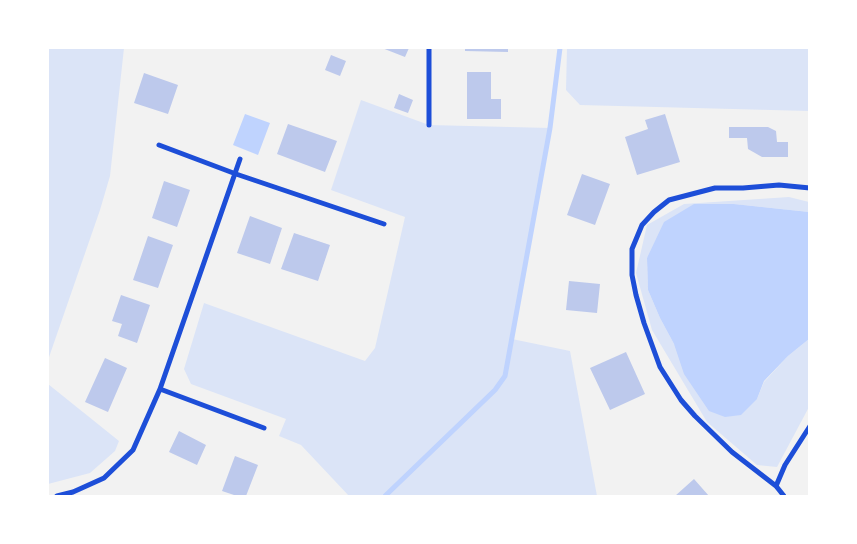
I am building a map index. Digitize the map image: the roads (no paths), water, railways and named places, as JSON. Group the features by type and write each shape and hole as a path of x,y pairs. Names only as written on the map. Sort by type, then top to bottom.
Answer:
{"street":[{"path":"429,48 429,126"},
{"path":"159,144 236,174 384,224"},
{"path":"57,496 73,492 104,478 133,450 160,388 240,159"},
{"path":"784,496 776,486 738,457 702,422 681,400 660,367 644,324 636,295 632,275 632,249 642,225 669,200 715,188 779,185 810,188"},
{"path":"160,388 264,428"},
{"path":"776,486 785,465 810,426"}],"water":[{"path":"245,114 270,123 258,155 233,145"},
{"path":"694,204 734,204 809,212 809,339 788,356 764,381 757,399 741,415 725,417 709,411 684,374 674,344 648,290 647,258 664,222"}],"waterway":[{"path":"385,496 495,390 505,376 550,128 560,48"}]}
